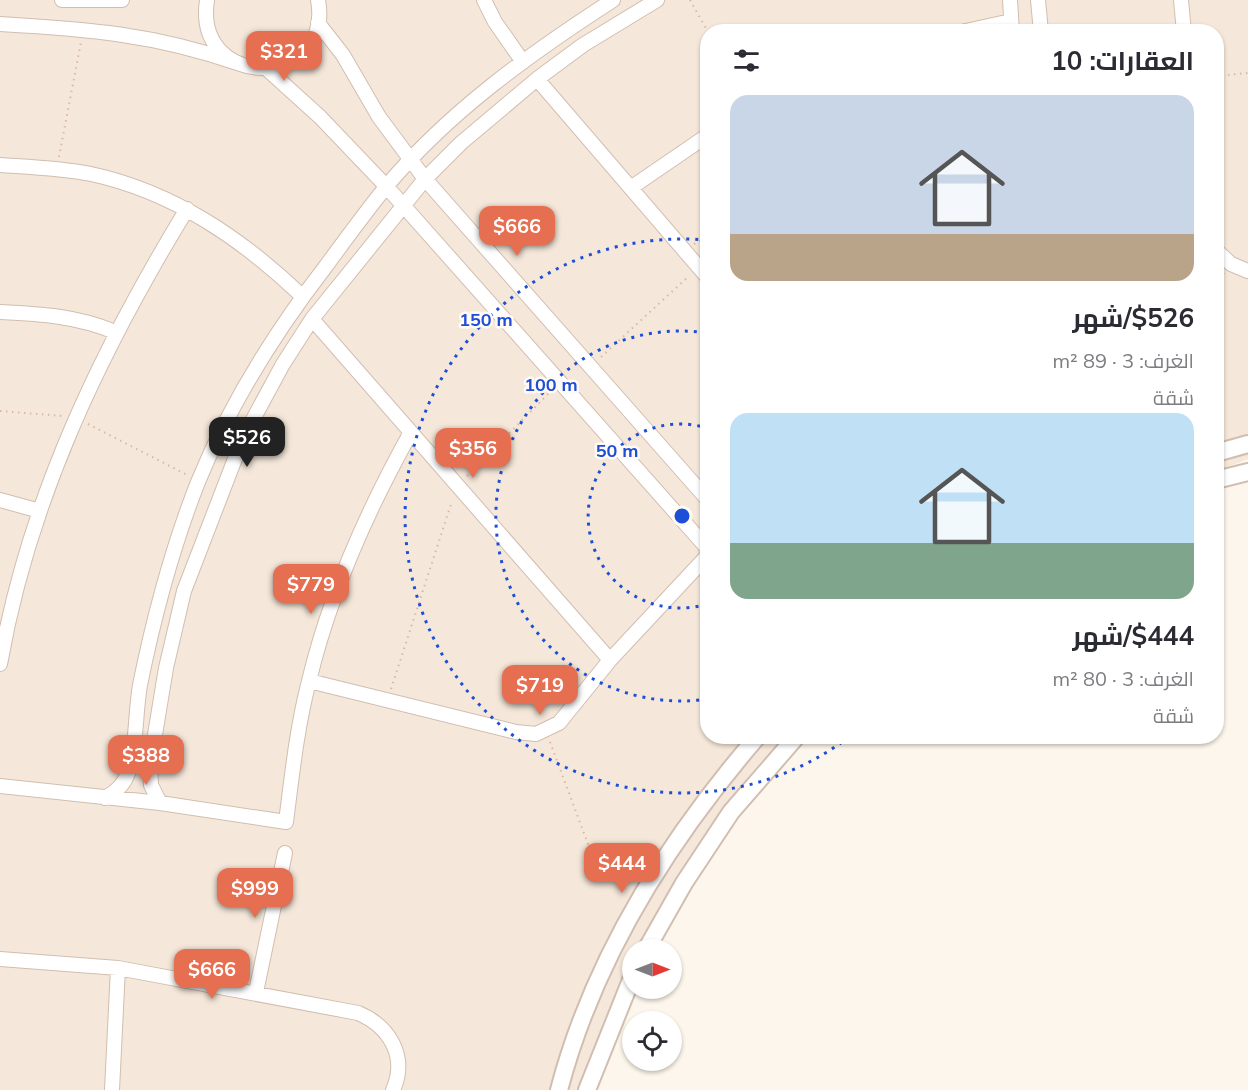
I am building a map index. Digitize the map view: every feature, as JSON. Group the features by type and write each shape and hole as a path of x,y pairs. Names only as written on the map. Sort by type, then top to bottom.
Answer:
{"street":[{"path":"63,0 122,0"},
{"path":"207,0 206,11 210,32 220,50 237,63"},
{"path":"0,24 84,28 162,40 237,63 267,69 287,64 311,43 318,23 318,0"},
{"path":"484,0 495,22 523,62"},
{"path":"105,798 125,780 153,618 174,548 199,481 246,386 302,296 387,186 447,126 523,62 613,0"},
{"path":"160,803 149,775 165,668 184,591 243,438 283,364 312,319 425,179 490,117 537,79 583,45 657,0"},
{"path":"1010,0 1012,24"},
{"path":"1038,0 1040,24"},
{"path":"1181,0 1183,24"},
{"path":"318,23 343,55 374,110 425,179 700,491"},
{"path":"267,69 320,117 387,186 700,540"},
{"path":"537,79 632,187 700,269"},
{"path":"632,187 700,140"},
{"path":"0,165 57,169 123,183 188,209 246,247 302,296"},
{"path":"0,664 2,646 26,553 76,417 115,332 188,209"},
{"path":"1224,257 1231,264 1248,271"},
{"path":"0,312 60,315 115,332"},
{"path":"312,319 610,660"},
{"path":"0,786 160,803 286,822 295,749 309,681 328,613 351,551 379,490 411,432"},
{"path":"1224,451 1248,444"},
{"path":"1224,478 1248,472"},
{"path":"0,500 40,511"},
{"path":"309,681 526,734 546,731 565,718 610,660 700,564"},
{"path":"133,737 154,740"},
{"path":"559,1090 582,1013 629,916 676,839 752,744"},
{"path":"652,939 684,882 731,812 790,744"},
{"path":"256,992 285,853"},
{"path":"0,959 118,968 349,1010 376,1022 388,1035 396,1050 399,1067 393,1090"},
{"path":"112,1090 118,968"},
{"path":"587,1090 623,999"}],"path":[{"path":"690,0 704,24"},
{"path":"57,169 84,28"},
{"path":"1224,74 1248,73"},
{"path":"592,366 700,276"},
{"path":"387,700 457,485 560,382"},
{"path":"0,411 76,417 199,481"},
{"path":"546,731 598,871"}],"shaded area":[{"path":"0,0 1248,0 1248,459 1224,468 1224,24 700,24 700,744 777,744 752,772 698,846 645,939 622,939 622,987 585,1090 0,1090"}]}
